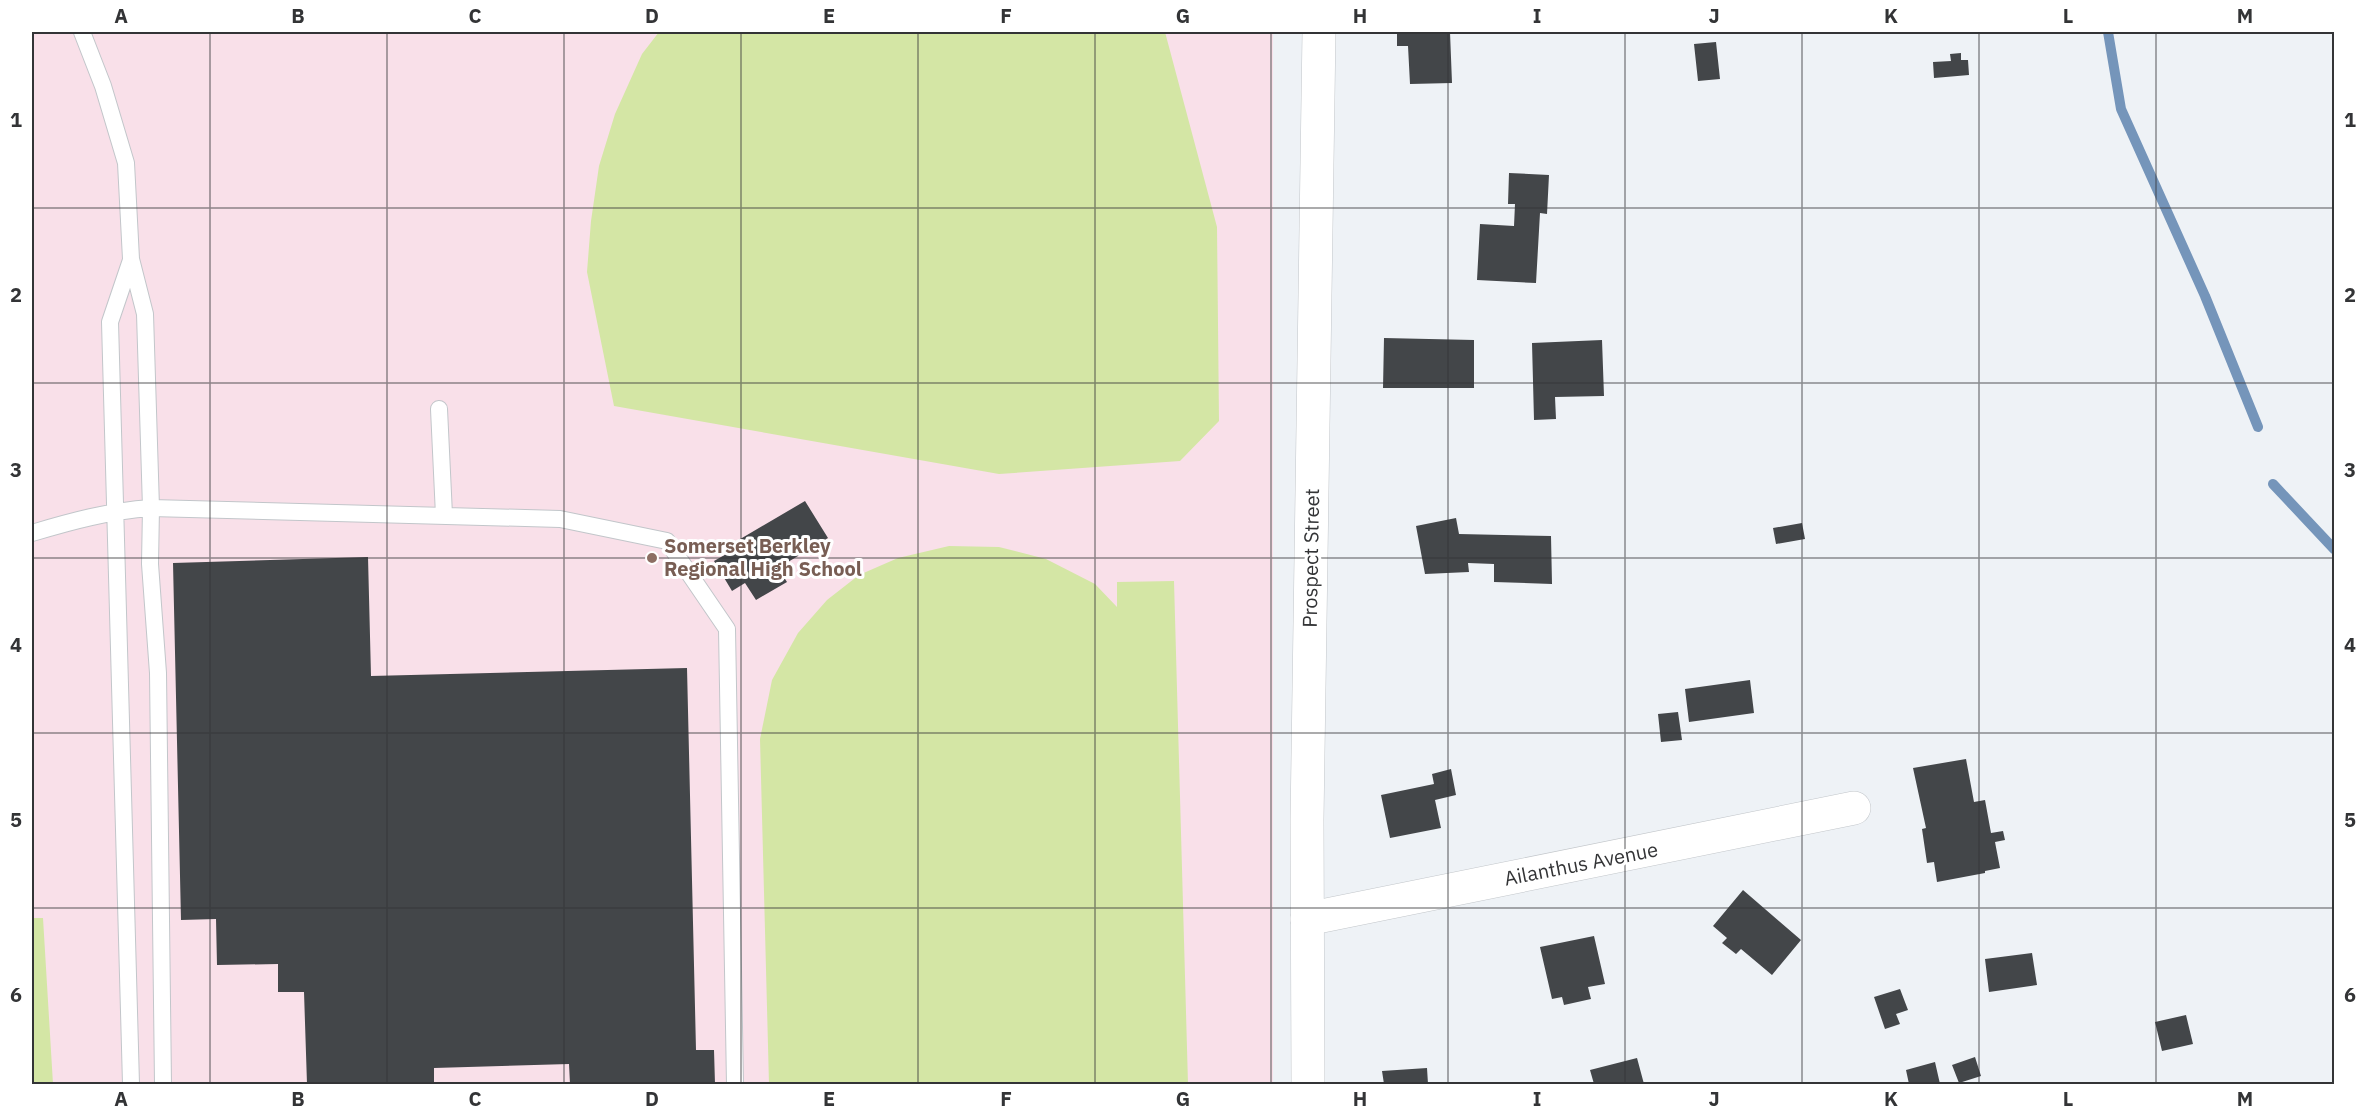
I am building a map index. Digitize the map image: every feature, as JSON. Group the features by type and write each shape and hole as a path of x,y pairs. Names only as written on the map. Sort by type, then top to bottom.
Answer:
{"street":[{"name":"Prospect Street","path":"1308,1084 1307,919 1319,32"},
{"name":"Ailanthus Avenue","path":"1307,919 1854,808"}],"lane":[{"path":"82,32 103,86 126,163 131,259 145,314 151,508 150,564 158,673 163,1084"},
{"path":"131,259 110,322 131,1084"},
{"path":"439,408 444,515"},
{"path":"32,534 81,518 116,511 151,508 560,519 668,542 727,629 735,1084"}],"shaded area":[{"name":"Somerset Berkley Regional High School","path":"32,32 1273,32 1273,1084 32,1084"}],"green space":[{"path":"659,32 1165,32 1217,227 1219,421 1180,461 999,474 614,406 587,272 591,221 599,166 615,114 642,54"},
{"path":"949,546 999,547 1046,559 1095,584 1117,607 1117,582 1174,581 1188,1084 769,1084 760,739 772,680 798,633 827,600 859,575 898,558"},
{"path":"32,918 43,918 53,1084 32,1084"}],"building":[{"path":"1397,32 1450,32 1452,83 1410,84 1408,46 1397,46"},
{"path":"1716,42 1720,79 1698,81 1694,44"},
{"path":"1961,53 1961,60 1968,60 1969,75 1934,78 1933,62 1951,61 1950,54"},
{"path":"1509,173 1549,175 1547,214 1540,213 1536,283 1477,280 1480,224 1514,226 1515,204 1508,204"},
{"path":"1384,338 1474,340 1474,388 1383,388"},
{"path":"1602,340 1604,396 1555,397 1556,419 1534,420 1532,343"},
{"path":"805,501 828,538 778,568 787,582 756,600 745,583 732,591 714,561 728,553 725,548"},
{"path":"1456,518 1459,534 1551,536 1552,584 1494,582 1494,564 1468,563 1469,572 1425,574 1416,526"},
{"path":"1802,523 1805,539 1776,544 1773,528"},
{"path":"368,557 371,676 687,668 696,1050 714,1050 715,1084 570,1084 569,1064 434,1068 434,1084 307,1084 304,992 278,992 278,964 217,965 216,919 181,920 173,563"},
{"path":"1750,680 1754,713 1689,722 1685,689"},
{"path":"1678,712 1682,740 1661,742 1658,714"},
{"path":"1966,759 1974,802 1985,800 1991,833 2003,831 2005,840 1995,842 2000,868 1937,882 1934,862 1927,863 1922,829 1926,828 1913,768"},
{"path":"1451,769 1456,795 1435,800 1441,828 1390,838 1381,795 1434,784 1432,774"},
{"path":"1743,890 1801,940 1772,975 1741,949 1736,954 1722,943 1727,938 1713,926"},
{"path":"1594,936 1605,984 1588,987 1591,999 1564,1005 1562,997 1552,999 1540,947"},
{"path":"2032,953 2037,985 1989,992 1985,959"},
{"path":"1900,989 1908,1010 1896,1014 1900,1024 1885,1029 1874,997"},
{"path":"2186,1015 2193,1044 2162,1051 2155,1022"},
{"path":"1975,1057 1981,1076 1959,1083 1952,1065"},
{"path":"1637,1058 1644,1084 1594,1084 1590,1070"},
{"path":"1935,1062 1940,1084 1909,1084 1906,1070"},
{"path":"1427,1068 1428,1084 1384,1084 1382,1071"}],"waterway":[{"path":"2108,32 2121,109 2205,296 2258,427"},
{"path":"2273,484 2334,549"}],"place":[{"name":"Somerset Berkley Regional High School","path":"652,558"}]}
